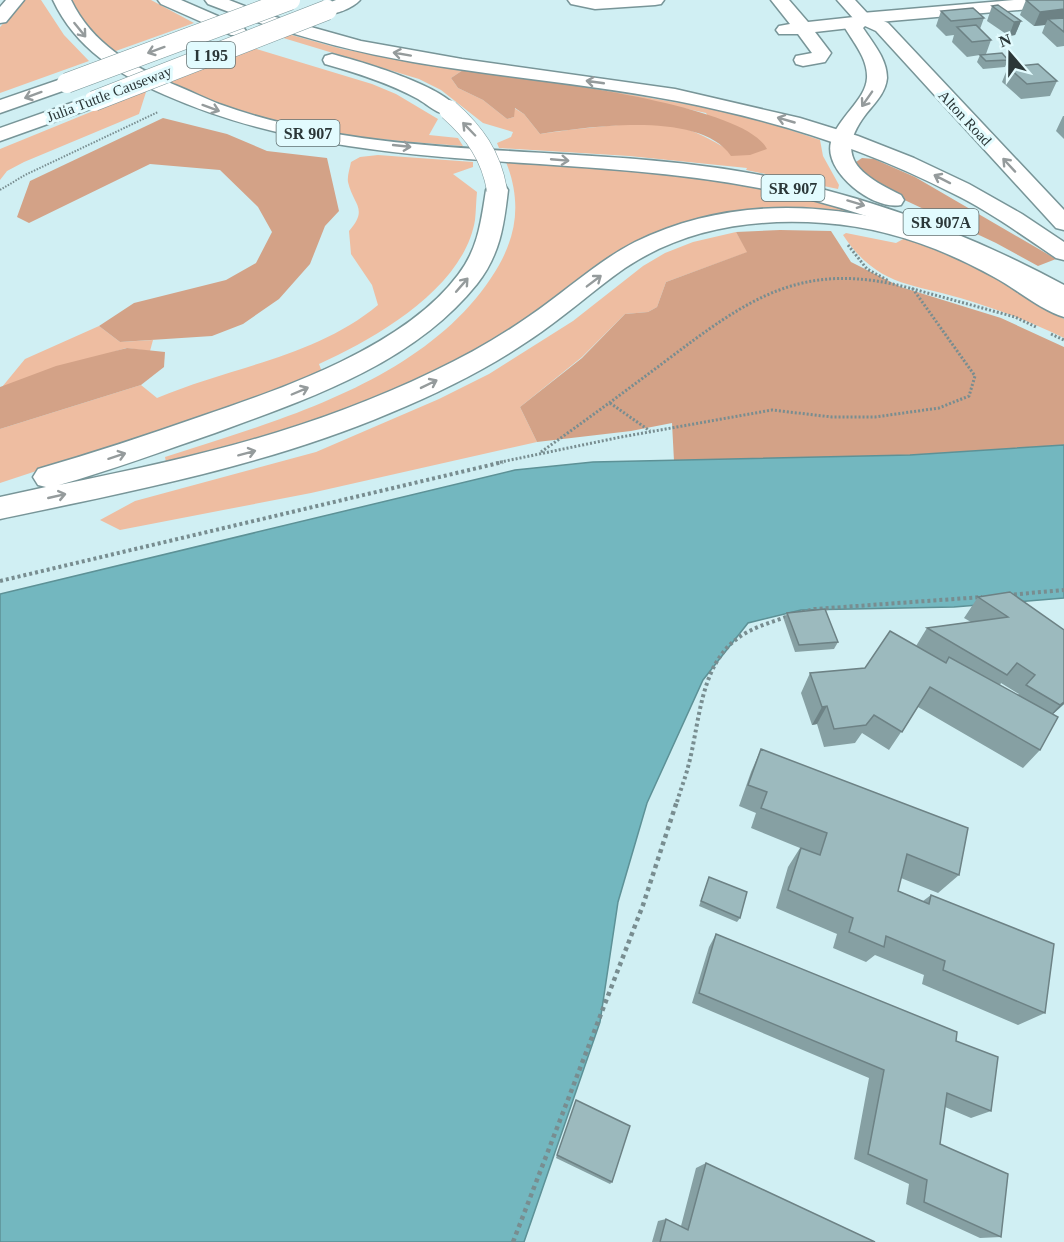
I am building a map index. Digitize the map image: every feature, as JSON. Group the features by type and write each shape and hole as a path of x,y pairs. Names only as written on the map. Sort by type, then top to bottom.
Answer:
{"main road":[{"path":"0,18 15,0"},
{"name":"SR 907","path":"62,0 74,22 92,44 120,65 186,99 265,124 333,138 420,148 679,170 747,179 814,192 889,214 959,241 1064,295"},
{"path":"167,0 206,19 288,47"},
{"path":"214,0 273,23 359,46 457,63 697,98 759,112 842,137 906,162 969,193 1027,227 1064,253"},
{"name":"Julia Tuttle Causeway","path":"0,107 290,0"},
{"name":"Julia Tuttle Causeway","path":"0,135 94,101 351,0"},
{"path":"577,0 596,4 655,0"},
{"path":"780,0 822,53 818,58 803,60"},
{"name":"Alton Road","path":"846,0 860,20 882,27 1059,212"},
{"path":"780,30 1000,3 1064,1"},
{"name":"Alton Road","path":"842,137 846,126 871,94 877,79 871,56 854,28 860,20"},
{"path":"0,490 84,467 225,419 335,376 392,346 438,310 472,273 483,256 493,230 498,205 495,174 483,145 473,132 435,100 395,80 319,56"},
{"name":"SR 907A","path":"842,137 840,150 842,164 859,182 1005,254 1064,295"},
{"path":"0,508 243,454 321,430 382,406 443,378 511,340 631,254 668,236 703,225 736,219 786,216 880,225 936,241 995,268 1064,309"}],"path":[{"path":"0,190 25,175 186,99"},
{"path":"823,218 867,268 891,282"},
{"path":"538,454 752,301 790,285 819,279 850,278 891,282 1015,317 1064,340"},
{"path":"0,581 538,454 651,432 771,410 832,417 875,417 939,408 969,396 975,376 913,289"},
{"path":"610,403 651,432"},
{"path":"1007,595 1064,590"},
{"path":"513,1242 643,905 688,767 707,682 721,655 744,632 814,609 984,597"}],"shaded area":[{"path":"25,0 41,0 64,35 89,61 0,93 0,27"},
{"path":"69,0 151,0 194,23 113,52 91,37"},
{"path":"288,34 342,49 463,70 451,78 458,88 483,100 507,119 514,117 514,108 524,114 540,134 611,126 666,125 692,131 727,149 706,113 587,87 743,114 820,140 823,156 839,185 838,189 746,170 747,168 629,156 499,148 497,143 511,137 513,132 483,123 441,90 419,79 280,37"},
{"path":"253,48 372,84 396,94 438,119 429,135 458,138 463,146 379,139 295,126 230,109 162,83"},
{"path":"463,70 577,86 675,105 718,118 750,132 767,149 750,155 731,156 716,142 695,132 642,125 586,128 540,134 524,114 515,108 514,117 507,119 483,100 458,88 451,78"},
{"path":"147,89 139,114 24,162 7,171 0,180 0,149"},
{"path":"163,118 227,134 267,151 327,158 339,211 325,226 310,264 279,299 243,324 212,336 120,342 99,326 134,303 226,280 256,263 272,232 258,207 220,170 150,164 29,223 17,217 30,181"},
{"path":"378,155 473,162 473,167 453,174 477,192 475,220 467,245 454,268 436,289 391,325 319,364 322,372 224,409 0,483 0,429 141,385 157,398 300,349 354,323 378,305 372,285 351,254 349,231 359,211 350,190 348,175 351,162 360,157"},
{"path":"862,158 874,159 915,177 1056,259 1038,266 996,243 879,188 854,167 856,162"},
{"path":"506,162 658,171 730,180 855,208 852,215 694,223 493,343 410,384 279,435 166,462 165,457 299,412 344,393 387,371 427,345 462,314 500,264 511,236 515,208 514,193"},
{"path":"831,231 851,262 901,287 1001,318 1064,347 1064,445 910,455 674,461 672,423 631,431 537,442 520,407 582,358 625,314 648,312 657,307 666,282 747,252 736,232"},
{"path":"736,232 748,252 666,282 657,307 648,312 625,314 582,357 520,407 537,442 311,493 120,530 100,520 135,501 316,452 439,399 489,374 573,321 643,266 665,253 693,242"},
{"path":"846,233 896,243 905,238 968,263 1064,319 1064,338 994,309 899,282 870,266 843,235"},
{"path":"99,326 120,342 153,340 150,351 126,348 2,387 25,359"},
{"path":"127,348 165,352 164,367 141,385 0,429 0,387 56,366"}],"water":[{"path":"1064,445 1064,598 954,607 801,610 748,623 703,680 647,803 618,902 600,1022 524,1242 0,1242 0,594 515,470 593,462 910,455"}],"building":[{"path":"1026,0 1064,0 1064,9 1040,12"},
{"path":"998,5 1021,21 1014,22 992,6"},
{"path":"973,8 984,18 951,21 941,11"},
{"path":"1064,18 1064,32 1048,19"},
{"path":"976,25 991,40 972,42 957,27"},
{"path":"1002,53 1008,60 986,61 980,55"},
{"path":"1038,64 1057,81 1027,84 1008,67"},
{"path":"1010,592 1064,630 1064,702 1060,705 1026,685 1035,675 1017,663 1007,675 927,628 1008,617 978,597"},
{"path":"825,609 838,642 799,645 787,613"},
{"path":"890,631 946,663 949,657 1058,717 1040,750 930,687 902,732 874,715 866,725 834,729 827,706 822,707 810,673 865,668"},
{"path":"761,749 968,828 959,875 907,854 898,891 929,904 931,895 1054,944 1045,1013 943,970 945,961 886,936 884,947 849,932 853,918 788,890 801,848 820,855 827,833 761,808 767,792 748,785"},
{"path":"709,877 747,892 740,918 701,901"},
{"path":"716,934 957,1032 956,1041 998,1057 991,1111 947,1093 940,1144 1008,1174 1001,1237 924,1202 927,1180 868,1154 884,1070 699,993"},
{"path":"576,1100 630,1126 612,1182 557,1155"},
{"path":"706,1163 875,1242 660,1242 666,1219 688,1230"}]}
